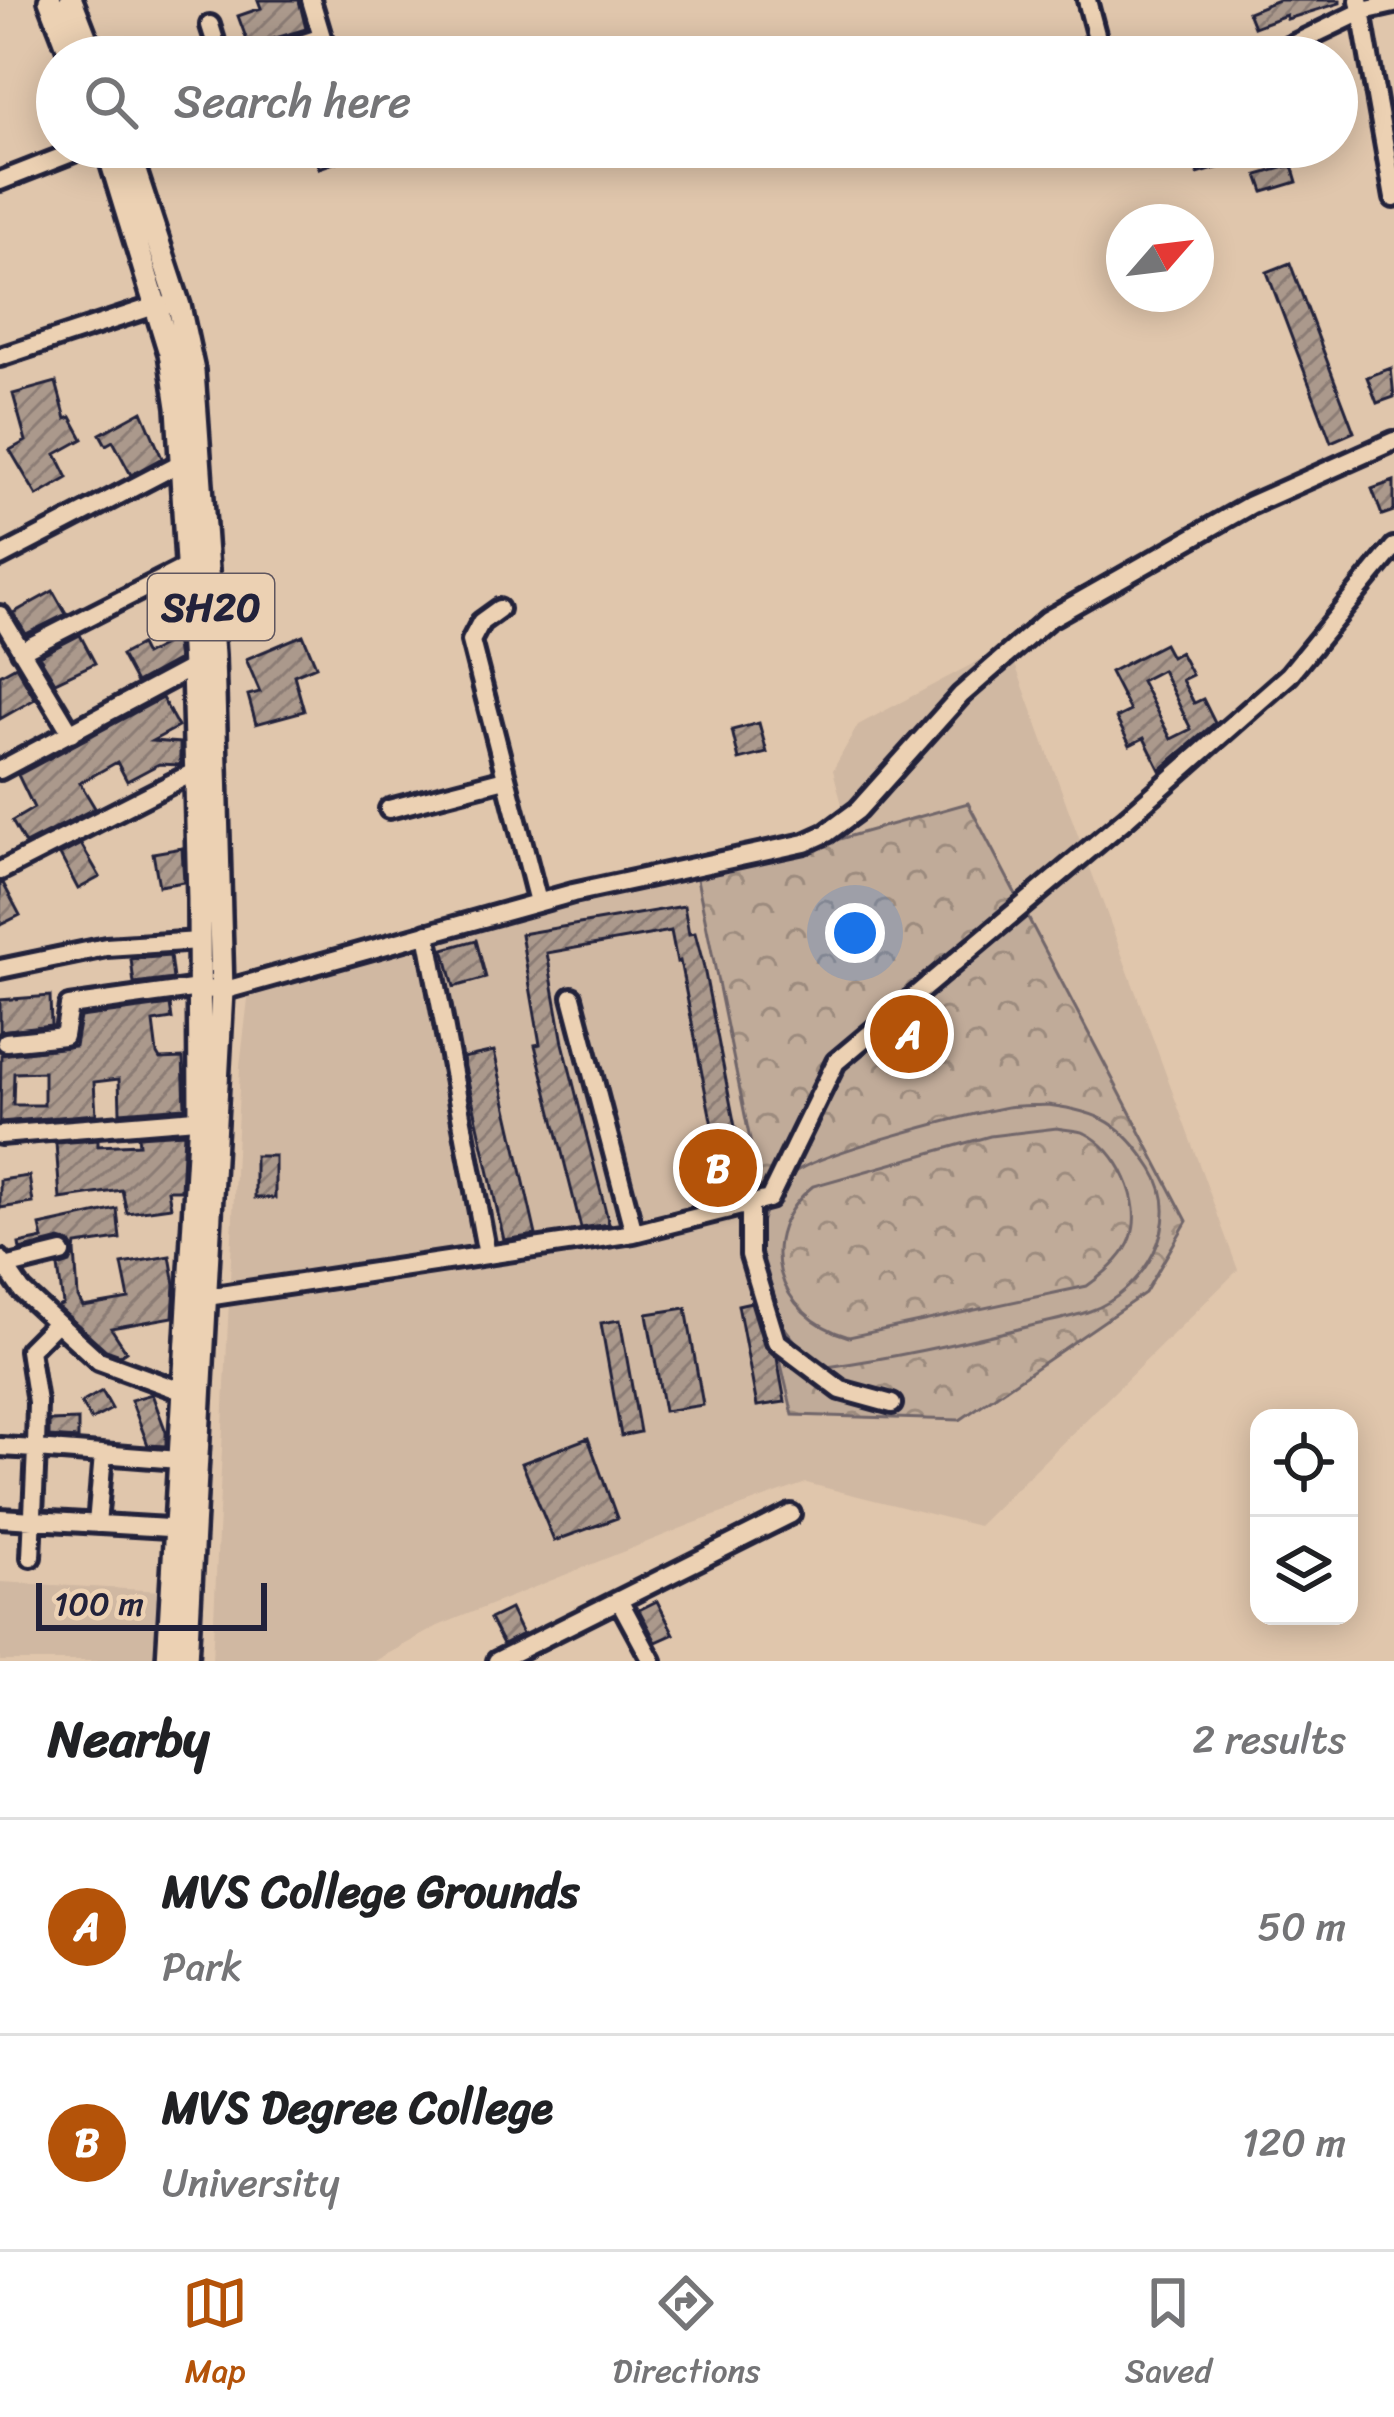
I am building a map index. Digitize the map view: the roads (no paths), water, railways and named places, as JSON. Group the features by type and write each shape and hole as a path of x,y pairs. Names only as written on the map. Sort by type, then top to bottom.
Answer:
{"main road":[{"path":"50,0 64,36"},
{"path":"71,0 85,36"},
{"name":"SH20","path":"115,168 169,305"},
{"name":"SH20","path":"133,168 169,305 170,353 191,458 222,991 207,1118 185,1529 168,1661"},
{"name":"SH20","path":"191,458 188,566 203,661 196,771 199,988 207,1118 207,1297 194,1395"},
{"name":"SH20","path":"185,1529 186,1661"}],"street":[{"path":"311,0 322,36"},
{"path":"1087,0 1096,36"},
{"path":"1306,36 1361,6 1394,4"},
{"path":"1361,6 1375,92 1388,126 1394,198"},
{"path":"210,26 213,36"},
{"path":"1375,92 1394,88"},
{"path":"0,181 36,167"},
{"path":"0,357 169,305"},
{"path":"6,1042 64,1036 69,1006 199,988 222,991 538,902 805,843 827,833 870,798 961,695 1047,620 1250,505 1394,441"},
{"path":"0,556 191,458"},
{"path":"207,1297 634,1233 770,1199 836,1062 1289,675 1394,548"},
{"path":"20,651 188,566"},
{"path":"500,609 481,622 471,641 538,902"},
{"path":"0,614 70,733"},
{"path":"0,770 203,661"},
{"path":"0,872 196,771"},
{"path":"389,809 506,779"},
{"path":"427,933 487,1255"},
{"path":"0,969 106,947 199,941"},
{"path":"572,997 634,1233"},
{"path":"0,1135 207,1118"},
{"path":"750,1203 750,1255 776,1340 841,1390 892,1404"},
{"path":"62,1253 3,1263 22,1292 99,1361 194,1395"},
{"path":"31,1557 37,1402 28,1350 55,1324"},
{"path":"0,1447 190,1461"},
{"path":"97,1524 103,1455"},
{"path":"497,1661 791,1514"},
{"path":"0,1518 185,1529"},
{"path":"619,1600 652,1661"}],"place":[{"name":"MVS College Grounds","path":"909,1034"},
{"name":"MVS Degree College","path":"718,1168"}]}
